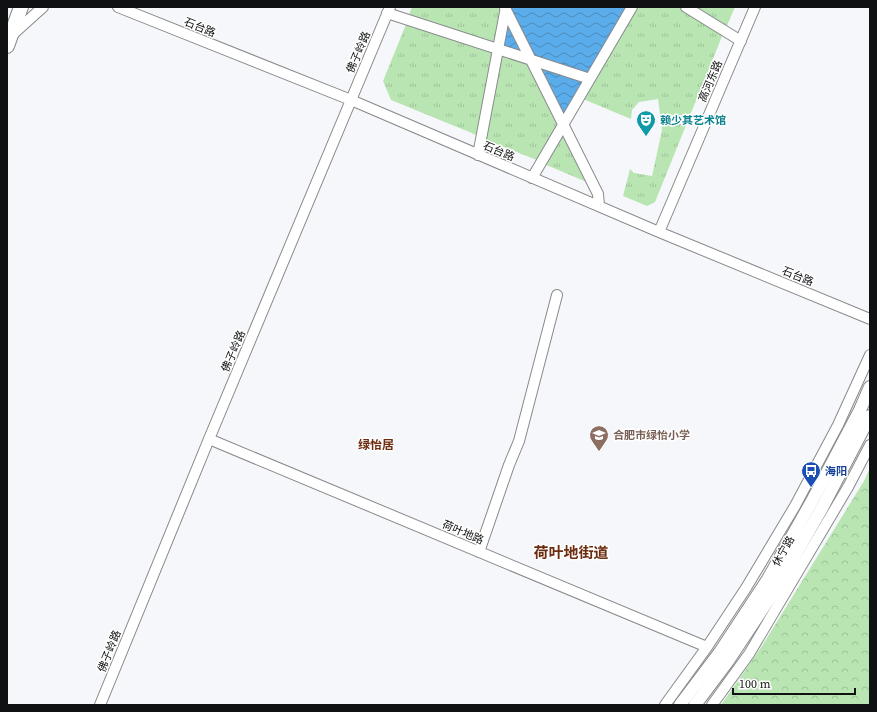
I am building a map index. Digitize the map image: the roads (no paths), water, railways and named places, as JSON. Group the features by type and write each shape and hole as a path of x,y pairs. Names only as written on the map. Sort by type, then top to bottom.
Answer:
{"highway":[{"path":"9,41 21,7"}],"main road":[{"name":"休宁路","path":"680,705 720,652 768,579 812,501 860,410 870,387"},
{"name":"休宁路","path":"695,705 728,661 777,587 822,508 870,416"}],"street":[{"path":"9,41 43,7"},
{"name":"石台路","path":"118,7 351,100 659,232 870,319"},
{"path":"532,178 632,7"},
{"path":"686,7 740,40"},
{"name":"高河东路","path":"659,232 755,7"},
{"path":"478,155 506,8"},
{"path":"506,8 563,126 598,194 599,206"},
{"path":"389,10 590,79"},
{"name":"佛子岭路","path":"100,705 209,439 389,10"},
{"path":"479,552 509,465 519,441 557,295"},
{"path":"665,705 707,647 746,588 795,506 838,425 870,355"},
{"name":"荷叶地路","path":"209,439 707,647"},
{"path":"712,705 749,654 848,487 870,445"}],"water":[{"path":"508,7 628,7 589,75 501,46"},
{"path":"534,63 586,81 563,122"}],"place":[{"name":"赖少其艺术馆","path":"646,137"},
{"name":"合肥市绿怡小学","path":"599,452"},
{"name":"海阳","path":"811,488"}],"district":[{"name":"绿怡居","path":"376,445"},
{"name":"荷叶地街道","path":"571,553"}]}
